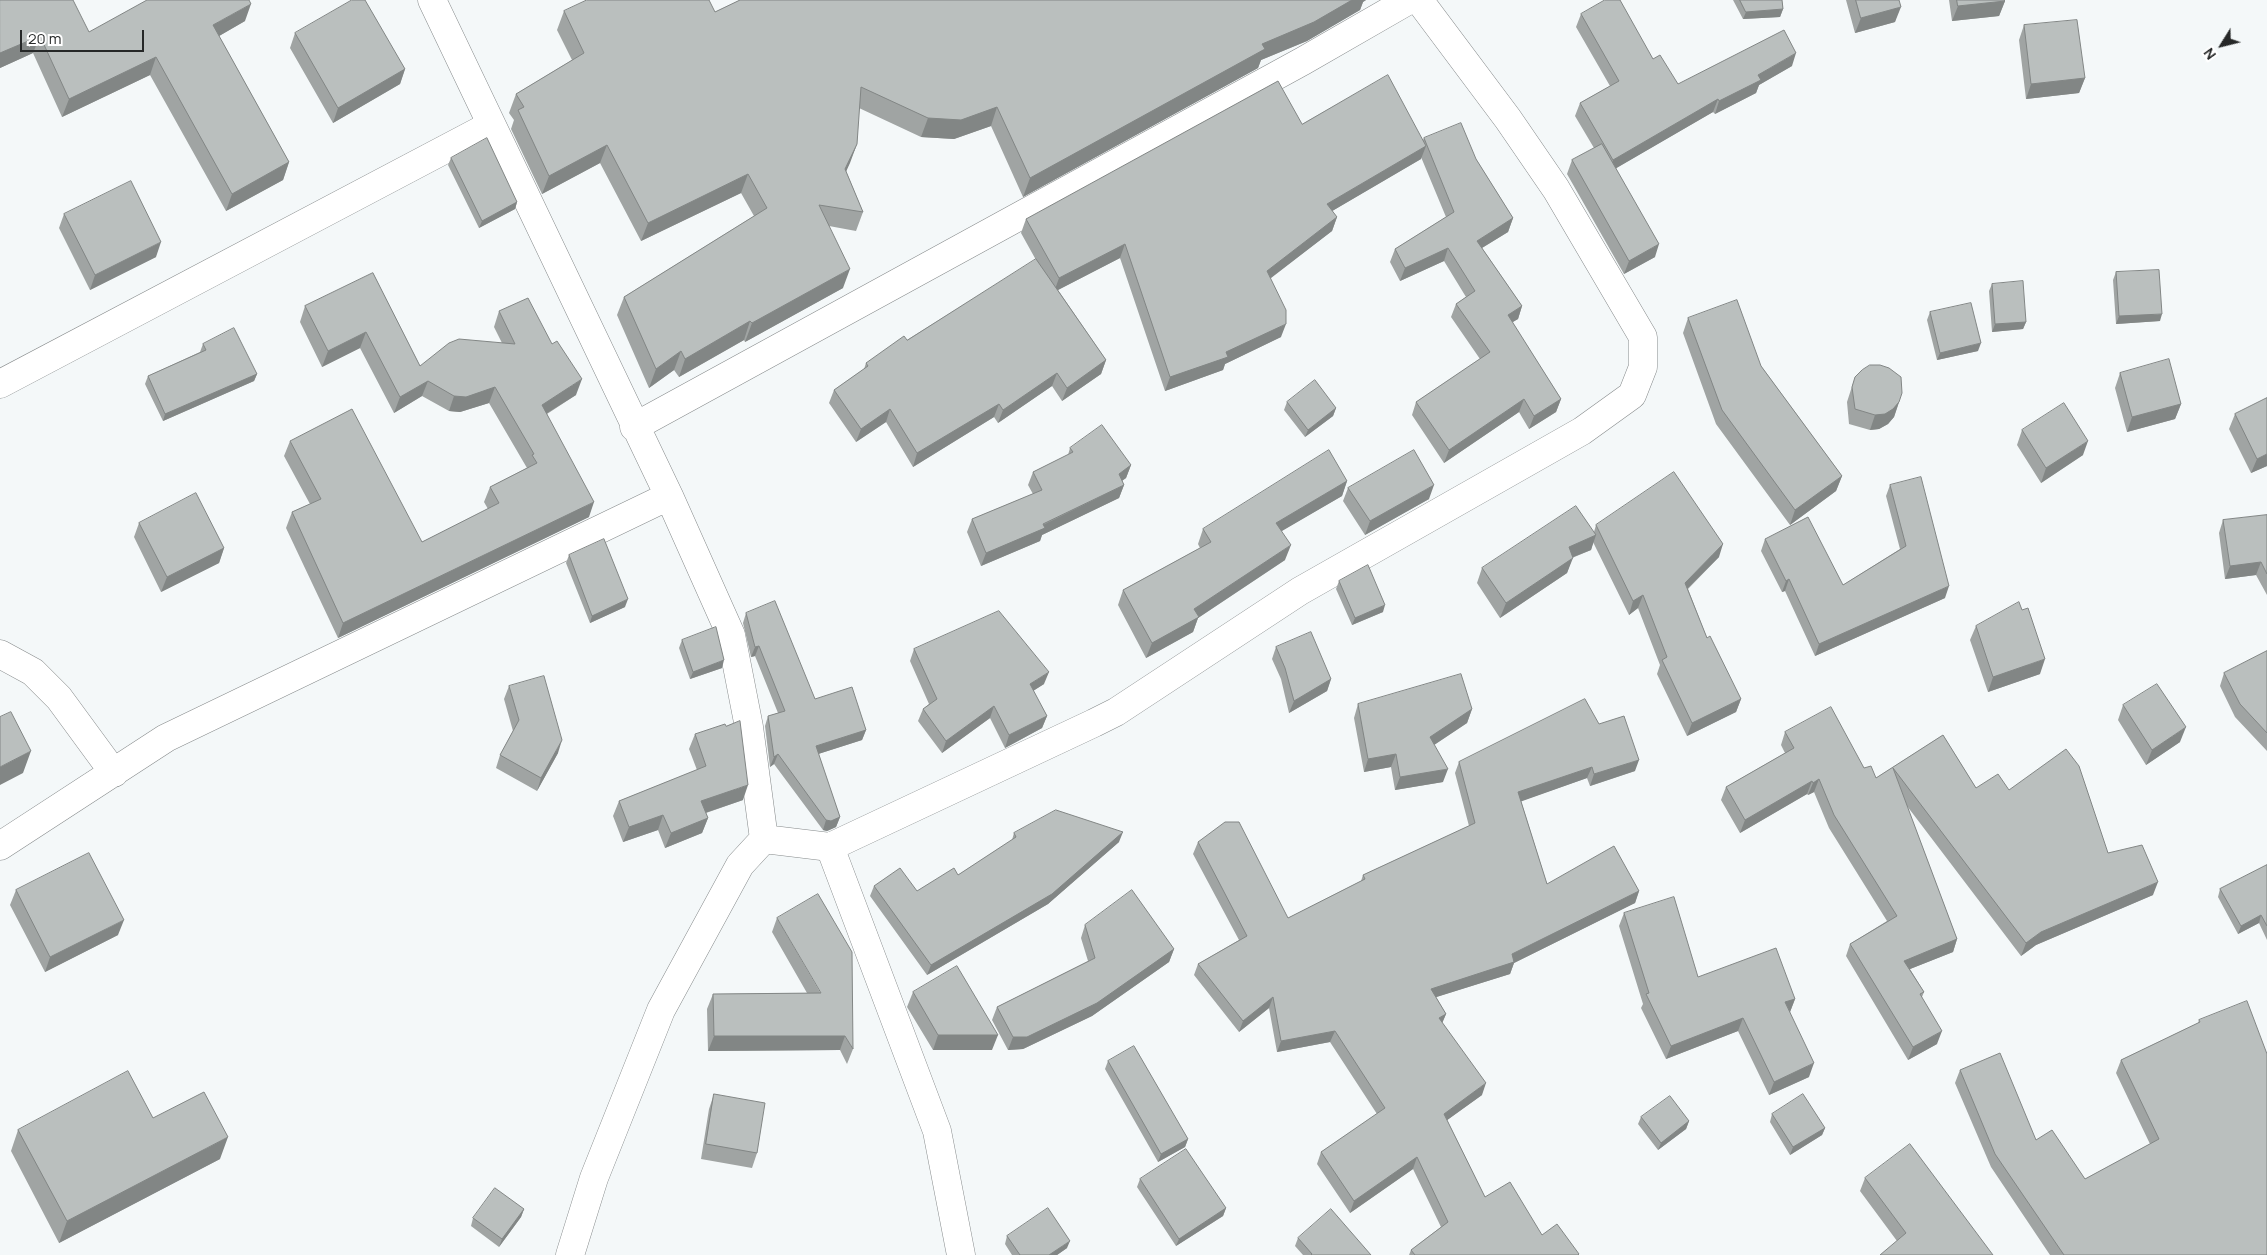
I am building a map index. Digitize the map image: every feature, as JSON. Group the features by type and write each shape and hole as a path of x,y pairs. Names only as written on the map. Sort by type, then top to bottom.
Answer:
{"street":[{"path":"432,0 668,496 731,635 749,727 764,840"},
{"path":"634,427 1303,61 1409,0"},
{"path":"764,840 830,847 1116,712 1300,590 1582,431 1632,395 1643,366 1643,337 1556,189 1508,119 1419,0"},
{"path":"0,384 491,125"},
{"path":"0,846 166,738 212,714 668,496"},
{"path":"0,654 34,672 59,698 114,773"},
{"path":"570,1255 594,1178 661,1010 740,865 764,840"},
{"path":"830,847 937,1131 961,1255"}],"building":[{"path":"0,0 73,0 89,32 147,0 249,0 251,4 213,25 289,162 232,194 156,57 69,99 40,36 0,53"},
{"path":"352,0 365,0 405,69 338,108 295,33"},
{"path":"587,0 709,0 715,12 740,0 1352,0 1314,22 1262,44 1265,49 1030,178 997,107 961,120 928,118 861,87 857,144 845,169 863,212 819,205 850,269 752,323 750,321 685,359 681,351 656,369 624,297 767,208 748,174 648,223 607,145 549,176 518,110 524,107 516,94 584,53 564,11"},
{"path":"1605,0 1620,0 1653,59 1660,55 1678,84 1784,30 1796,53 1758,75 1761,80 1719,101 1718,99 1613,160 1580,103 1619,81 1581,14"},
{"path":"1740,0 1782,0 1783,9 1746,12"},
{"path":"1856,0 1899,0 1901,7 1861,18"},
{"path":"1957,0 2004,0 2005,1 1958,6"},
{"path":"2077,20 2085,78 2031,84 2024,25"},
{"path":"1388,75 1426,146 1327,204 1337,217 1267,271 1286,310 1286,324 1226,352 1228,357 1170,377 1125,244 1059,278 1026,219 1278,81 1302,124"},
{"path":"1461,123 1476,159 1513,218 1477,241 1522,306 1508,315 1561,399 1534,416 1524,399 1449,450 1416,402 1490,352 1456,304 1475,291 1448,248 1405,268 1395,249 1454,212 1424,138"},
{"path":"487,138 517,202 482,221 451,158"},
{"path":"1602,144 1659,244 1629,261 1572,160"},
{"path":"131,181 161,242 95,275 64,214"},
{"path":"1036,259 1106,360 1067,388 1057,373 1003,410 999,404 917,453 890,409 861,429 834,390 868,366 866,363 904,336 907,340"},
{"path":"2159,270 2162,314 2119,316 2116,272"},
{"path":"373,273 420,366 449,343 459,339 515,344 499,311 528,298 552,344 557,341 582,379 542,405 594,502 343,623 292,512 321,499 290,441 352,409 422,542 499,503 490,487 537,463 532,455 534,454 495,387 466,397 454,396 428,381 400,397 366,332 328,351 305,306"},
{"path":"2023,281 2026,322 1995,324 1992,284"},
{"path":"1737,300 1761,366 1842,476 1795,510 1722,410 1688,318"},
{"path":"1971,303 1981,343 1940,353 1930,312"},
{"path":"234,328 257,374 165,414 148,376 206,350 203,344"},
{"path":"2169,359 2181,404 2132,417 2120,373"},
{"path":"1870,365 1880,365 1889,368 1901,377 1902,393 1899,402 1885,414 1875,415 1855,409 1852,387 1855,377"},
{"path":"1315,380 1336,408 1308,430 1287,402"},
{"path":"2267,398 2267,454 2257,459 2235,414"},
{"path":"2064,403 2088,441 2046,468 2022,430"},
{"path":"1102,425 1131,465 1119,474 1124,485 1043,524 1045,528 986,553 972,519 1042,490 1033,472 1073,452 1070,448"},
{"path":"1329,450 1347,481 1276,523 1291,545 1194,609 1199,617 1152,643 1123,590 1211,542 1203,529"},
{"path":"1414,450 1434,485 1370,521 1348,488"},
{"path":"1674,472 1723,544 1685,583 1707,638 1710,636 1741,699 1692,723 1662,660 1667,657 1643,595 1633,601 1596,525"},
{"path":"1921,477 1949,586 1819,644 1789,579 1786,581 1765,539 1808,517 1843,585 1906,546 1890,485"},
{"path":"196,493 224,548 167,577 139,523"},
{"path":"1576,506 1596,535 1569,547 1573,558 1506,603 1482,568"},
{"path":"2267,515 2267,574 2261,562 2230,566 2223,520"},
{"path":"604,539 628,599 592,616 569,555"},
{"path":"1368,565 1385,605 1355,618 1339,581"},
{"path":"775,601 815,699 852,687 866,730 816,746 840,817 831,821 826,820 778,754 774,757 768,716 785,711 759,646 755,647 746,613"},
{"path":"2019,602 2022,610 2028,608 2045,659 1993,677 1976,626"},
{"path":"999,611 1049,672 1030,684 1047,716 1009,735 994,706 946,741 923,709 937,699 914,649"},
{"path":"716,627 724,660 693,672 682,640"},
{"path":"1311,632 1331,679 1294,701 1285,668 1276,647"},
{"path":"2267,651 2267,733 2240,704 2224,673"},
{"path":"1461,674 1472,709 1430,737 1448,769 1400,777 1396,754 1368,759 1358,704"},
{"path":"544,676 562,740 541,778 500,755 519,720 509,686"},
{"path":"2157,684 2186,727 2152,750 2123,705"},
{"path":"1585,699 1599,724 1624,716 1639,760 1594,774 1592,767 1518,792 1547,884 1614,846 1639,891 1512,954 1514,962 1431,989 1446,1014 1439,1018 1486,1083 1444,1114 1485,1197 1510,1182 1542,1235 1557,1224 1579,1254 1415,1255 1411,1250 1448,1222 1417,1157 1354,1201 1321,1152 1385,1108 1335,1031 1281,1041 1273,997 1243,1021 1198,964 1247,936 1198,842 1225,822 1239,822 1288,918 1365,879 1363,875 1475,823 1459,762"},
{"path":"1831,707 1864,768 1871,766 1876,778 1943,735 1976,788 1998,774 2009,790 2066,749 2079,766 2108,853 2142,845 2158,882 2041,932 2026,943 1893,768 1957,939 1904,961 1924,992 1920,994 1942,1031 1913,1047 1850,944 1897,916 1834,815 1819,779 1813,783 1812,781 1745,820 1726,787 1794,748 1785,732"},
{"path":"11,712 31,751 0,767 0,717"},
{"path":"740,721 748,785 701,801 708,818 671,833 663,815 629,827 619,801 706,766 695,734"},
{"path":"1056,810 1123,832 1052,894 931,965 874,886 900,868 917,891 954,868 958,875 1016,837 1014,833"},
{"path":"89,853 124,920 50,957 16,890"},
{"path":"2267,865 2267,926 2261,915 2241,926 2220,889"},
{"path":"1132,890 1174,949 1097,1003 1027,1037 1013,1037 997,1007 1095,958 1085,925"},
{"path":"818,894 852,952 853,1049 845,1036 714,1036 713,994 821,993 777,918"},
{"path":"1674,897 1698,977 1776,948 1795,999 1785,1002 1814,1063 1774,1082 1743,1018 1671,1046 1646,994 1649,993 1624,913"},
{"path":"957,966 998,1035 938,1035 913,992"},
{"path":"2247,1001 2267,1054 2267,1255 2064,1255 1995,1154 1960,1070 2000,1053 2036,1140 2052,1130 2085,1179 2159,1139 2121,1060 2200,1022 2199,1020"},
{"path":"1134,1046 1188,1139 1161,1154 1108,1061"},
{"path":"128,1071 153,1118 204,1092 228,1137 67,1221 18,1130"},
{"path":"714,1094 765,1103 757,1153 706,1144"},
{"path":"1803,1094 1825,1128 1793,1147 1772,1114"},
{"path":"1670,1096 1689,1121 1661,1143 1641,1117"},
{"path":"1910,1144 1993,1255 1880,1255 1906,1233 1865,1178"},
{"path":"1186,1149 1226,1208 1179,1239 1140,1179"},
{"path":"495,1188 524,1209 502,1239 473,1218"},
{"path":"1048,1208 1070,1241 1049,1255 1020,1255 1007,1236"},
{"path":"1331,1209 1371,1255 1311,1255 1298,1238"}]}
